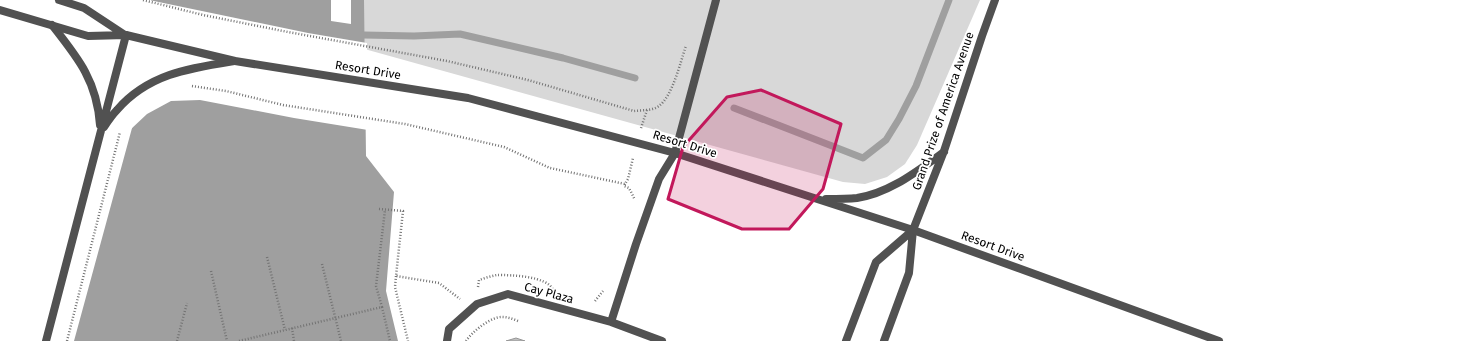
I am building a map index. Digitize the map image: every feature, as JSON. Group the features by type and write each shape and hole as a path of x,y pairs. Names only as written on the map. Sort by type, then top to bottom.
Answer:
{"street":[{"name":"Resort Drive","path":"59,0 84,8 126,35"},
{"path":"611,322 659,179 675,153 716,0"},
{"name":"Grand Prize of America Avenue","path":"913,230 944,152 995,0"},
{"name":"Resort Drive","path":"0,10 88,36 126,35 235,61 468,98 675,153 913,230 1219,341"},
{"path":"52,25 79,59 90,81 99,108 100,132"},
{"path":"46,341 126,35"},
{"path":"100,132 117,109 149,83 174,72 235,61"},
{"path":"821,199 857,198 887,189 912,175 944,152"},
{"path":"846,341 876,262 913,230"},
{"path":"884,341 909,274 913,230"},
{"name":"Cay Plaza","path":"447,341 449,329 472,308 478,304 508,294 611,322 662,341"}],"path":[{"path":"143,0 202,15 447,61 528,80 634,110 647,110 659,106 671,90 686,45"},
{"path":"188,86 226,91 283,105 405,124 504,147 550,168 625,184 624,186 629,188 635,202"},
{"path":"67,341 121,129"},
{"path":"625,184 628,179"},
{"path":"379,209 403,211 395,288 408,341"},
{"path":"385,210 376,286 390,341"},
{"path":"267,257 285,330"},
{"path":"322,264 341,341"},
{"path":"211,271 227,341"},
{"path":"477,290 479,280 496,275 525,276 552,286 554,293"},
{"path":"396,276 439,283 488,321"},
{"path":"592,304 604,290"},
{"path":"177,341 188,303"},
{"path":"239,341 382,307"},
{"path":"466,341 471,334 488,321 501,316 518,321"},
{"path":"292,328 294,341"}],"highlighted area":[{"path":"761,90 841,124 823,189 789,229 742,229 668,199 683,147 727,97"}],"shaded area":[{"path":"151,0 364,0 366,156 394,192 386,291 398,341 74,341 150,62"},
{"path":"188,0 980,0 917,145 905,164 887,177 865,184 843,182"}],"pier":[{"path":"149,0 308,33 367,43 368,130 200,100 171,101 147,114 130,130 148,62"},
{"path":"331,0 351,0 351,24 331,21"},
{"path":"117,177 73,341 72,341 72,340"}],"building":[{"path":"516,338 525,341 506,341"}],"waterway":[{"path":"734,108 863,158 886,140 899,119 916,86 949,0"},
{"path":"364,35 414,36 460,34 563,58 635,78"}]}
